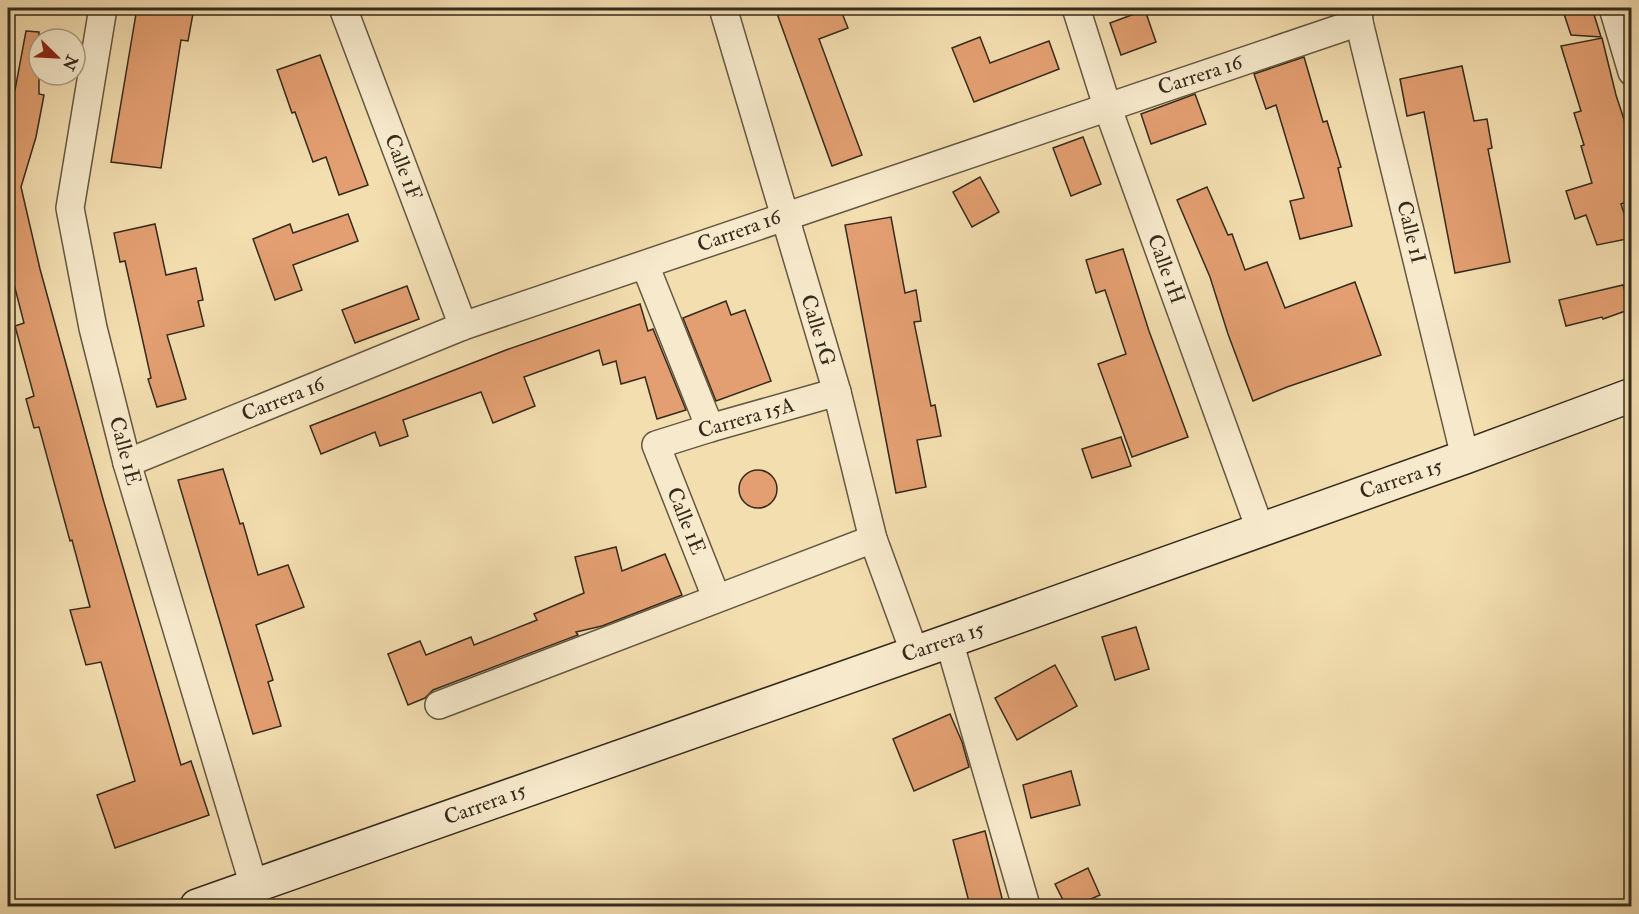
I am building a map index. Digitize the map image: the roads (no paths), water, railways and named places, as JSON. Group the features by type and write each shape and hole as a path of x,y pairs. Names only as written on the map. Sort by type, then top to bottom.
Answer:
{"street":[{"name":"Calle 1E","path":"104,8 70,208 93,328 128,462 254,885"},
{"name":"Calle 1F","path":"344,8 462,326"},
{"name":"Calle 1G","path":"723,8 837,392 873,539 914,651"},
{"name":"Calle 1H","path":"1076,8 1107,106 1260,529"},
{"path":"1613,8 1632,72"},
{"name":"Carrera 16","path":"128,462 462,326 1107,106 1359,15"},
{"name":"Calle 1I","path":"1359,15 1465,456"},
{"path":"645,265 710,428"},
{"name":"Carrera 15A","path":"656,445 837,392"},
{"name":"Carrera 15","path":"196,906 914,651 949,641 1632,395"},
{"name":"Calle 1E","path":"656,445 716,597"},
{"path":"440,705 716,597 873,539"},
{"path":"949,641 1026,906"}]}
